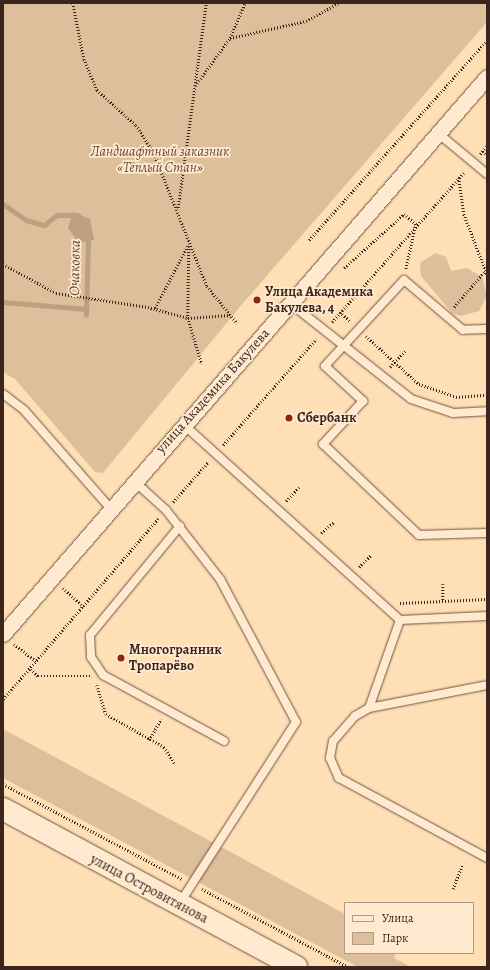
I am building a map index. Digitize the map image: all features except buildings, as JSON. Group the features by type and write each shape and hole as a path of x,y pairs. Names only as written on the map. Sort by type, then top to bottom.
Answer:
{"main road":[{"name":"улица Островитянова","path":"3,809 296,967"}],"street":[{"name":"улица Академика Бакулева","path":"6,637 52,578 183,424 439,134 487,76"}],"lane":[{"path":"439,134 474,161 487,174"},
{"path":"487,329 463,330 404,280 325,366 363,401 323,444 419,535 487,533"},
{"path":"290,303 324,330 346,344 411,399 453,413 487,411"},
{"path":"3,394 24,410 111,509"},
{"path":"183,424 400,620 487,616"},
{"path":"134,482 166,510 180,526 220,580 296,722 178,904"},
{"path":"180,526 90,635 91,657 103,675 224,741"},
{"path":"369,708 400,620"},
{"path":"487,684 369,708 354,716 333,741 330,758 339,778 487,858"}],"path":[{"path":"73,3 84,58 97,90 136,125 153,151 178,208 189,243 208,286 237,323"},
{"path":"178,208 206,3"},
{"path":"194,87 230,38 245,3"},
{"path":"230,38 306,21 338,3"},
{"path":"309,240 487,40"},
{"path":"3,699 31,669 166,510 416,224 487,146"},
{"path":"483,151 487,155"},
{"path":"446,316 486,273 464,214 459,178"},
{"path":"344,268 404,214 416,224"},
{"path":"404,280 416,224"},
{"path":"154,308 189,243"},
{"path":"189,243 188,318 202,364"},
{"path":"3,264 56,292 154,308 188,318 230,314"},
{"path":"340,312 419,384 456,397 487,395"},
{"path":"383,375 405,351"},
{"path":"224,444 230,449"},
{"path":"286,501 299,487"},
{"path":"280,496 292,506"},
{"path":"321,534 334,522"},
{"path":"315,528 326,538"},
{"path":"358,568 370,556"},
{"path":"353,563 364,573"},
{"path":"52,578 84,607"},
{"path":"443,584 443,601"},
{"path":"397,603 487,599"},
{"path":"6,637 37,662"},
{"path":"31,669 38,676 103,675"},
{"path":"93,676 106,714 149,740 164,747 175,764"},
{"path":"149,740 158,724"},
{"path":"3,784 348,967"},
{"path":"453,889 462,865"}],"green space":[{"name":"Ландшафтный заказник «Тёплый Стан»","path":"3,3 487,3 487,22 244,302 103,473 95,472 15,379 3,372"},
{"path":"435,253 446,257 451,271 467,268 482,277 487,296 479,311 461,316 452,313 421,276 420,263"},
{"path":"3,729 344,913 344,954 396,954 394,958 411,967 358,967 3,778"}],"shaded area":[{"path":"73,212 90,219 94,240 79,243 75,238 68,228"}],"waterway":[{"name":"Очаковка","path":"3,204 26,220 44,225 57,215 78,215"},
{"name":"Очаковка","path":"86,315 88,237"},
{"path":"3,302 87,309"}],"place":[{"name":"Улица Академика Бакулева, 4","path":"257,300"},
{"name":"Сбербанк","path":"289,418"},
{"name":"Многогранник Тропарёво","path":"121,658"}]}
